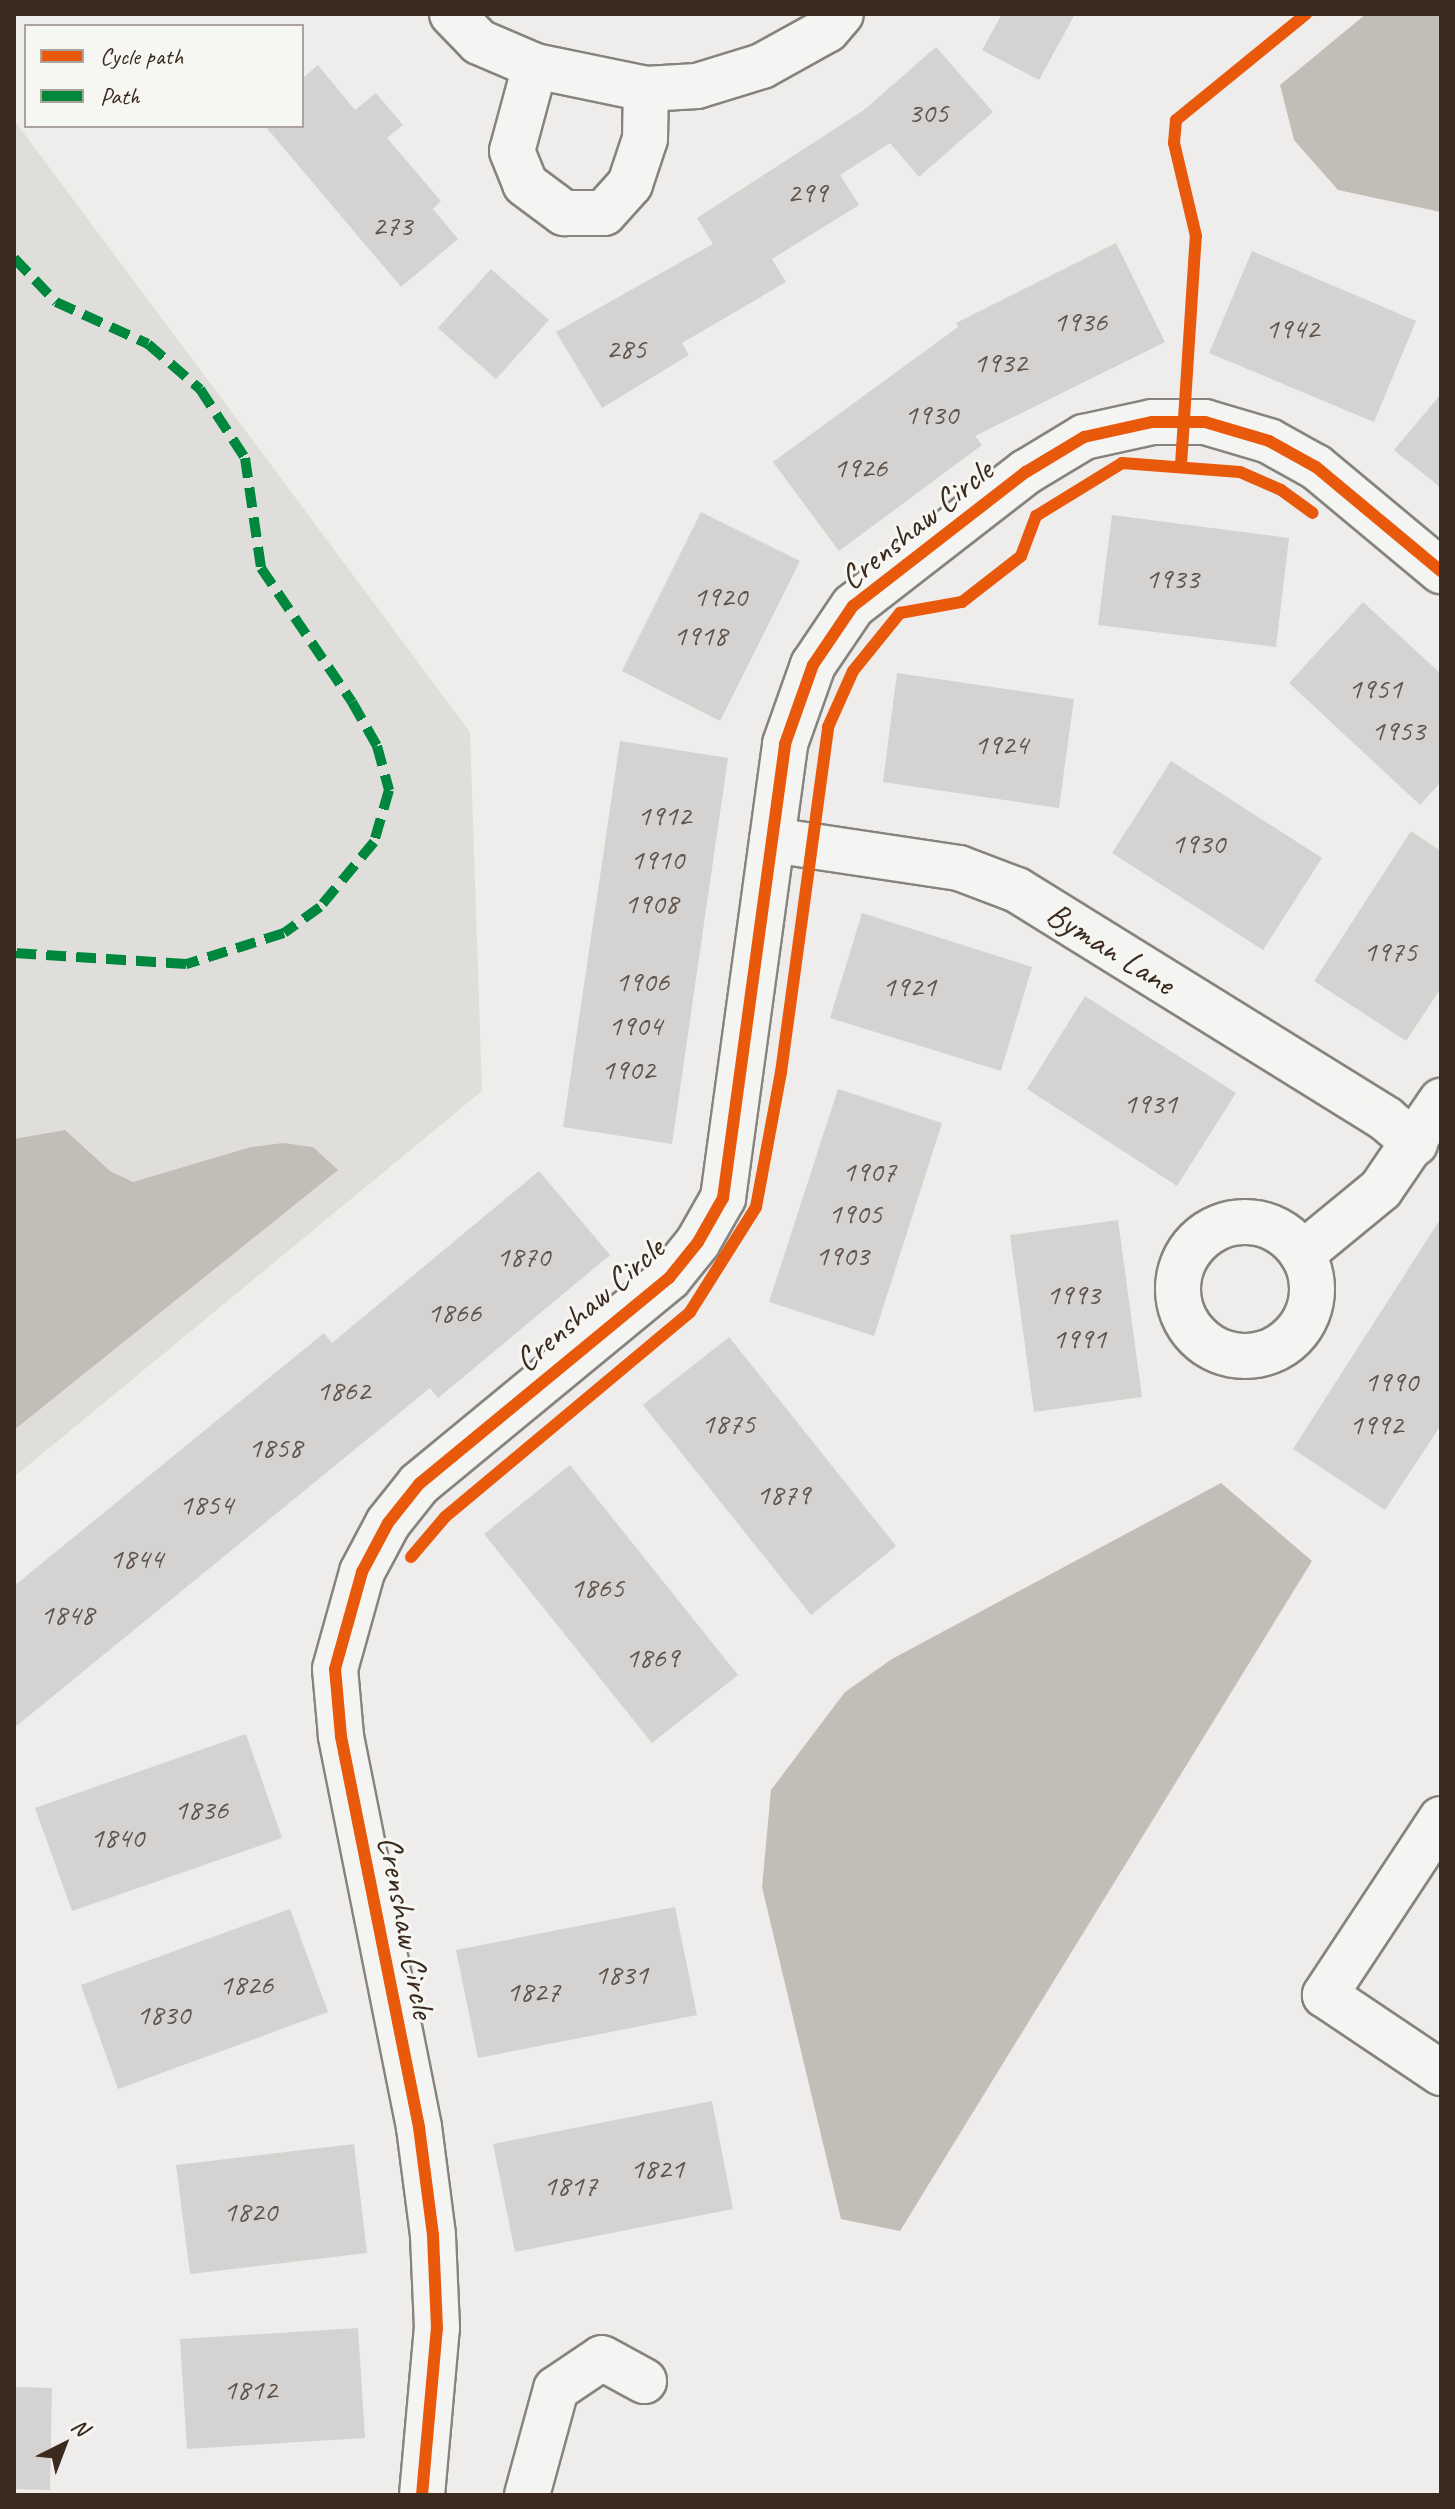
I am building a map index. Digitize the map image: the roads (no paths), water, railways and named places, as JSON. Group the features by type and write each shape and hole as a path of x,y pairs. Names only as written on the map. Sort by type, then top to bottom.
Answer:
{"street":[{"path":"452,14 479,42 535,66 646,89 697,86 762,66 827,30 841,14"},
{"path":"535,66 512,151 525,184 564,213 604,213 630,184 645,139 646,89"},
{"name":"Crenshaw Circle","path":"422,2495 437,2328 433,2235 419,2127 341,1736 335,1669 362,1572 388,1523 419,1484 669,1278 698,1242 723,1198 785,744 813,665 853,606 926,545 1084,437 1152,422 1183,421 1269,441 1316,467 1441,571"},
{"name":"Byman Lane","path":"772,840 959,868 1017,890 1386,1119 1415,1143"},
{"path":"1302,1254 1381,1189 1441,1101"},
{"path":"1441,1819 1325,1995 1441,2073"},
{"path":"527,2495 556,2389 602,2358 644,2381"}]}
